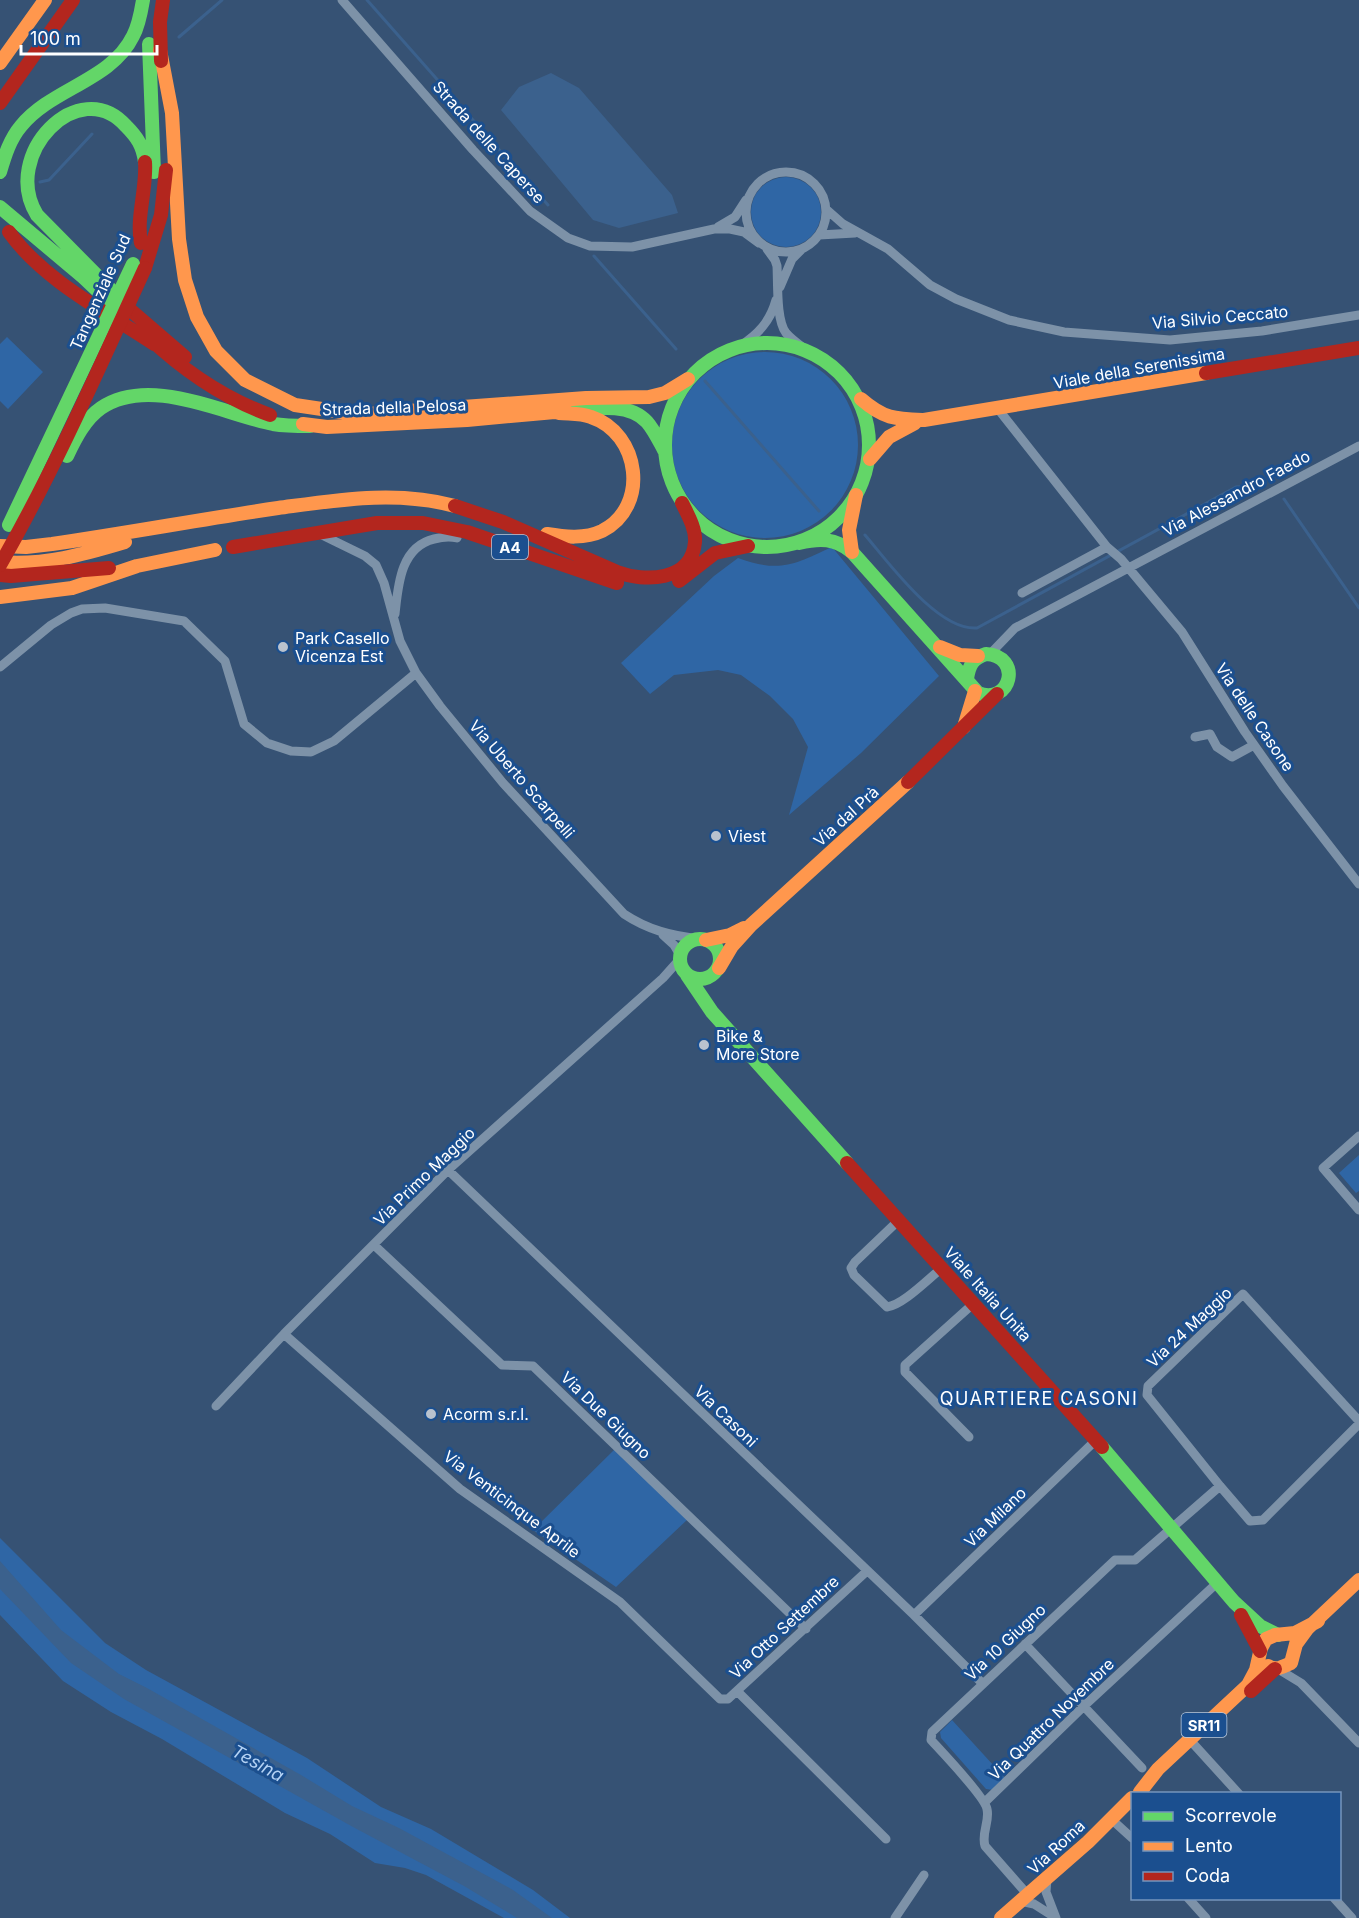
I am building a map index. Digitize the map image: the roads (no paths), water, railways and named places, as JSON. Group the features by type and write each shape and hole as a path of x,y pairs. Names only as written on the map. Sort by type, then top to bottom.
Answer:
{"main road":[{"path":"0,63 45,0"},
{"path":"0,103 73,0"},
{"path":"0,172 10,142 30,116 51,100 105,68 130,42 143,0"},
{"name":"Tangenziale Sud","path":"0,544 139,266 141,243 152,197 154,156 149,49 150,0"},
{"name":"Tangenziale Sud","path":"0,563 24,523 72,428 161,215 166,170 160,50 163,0"},
{"path":"160,50 172,112 181,262 186,290 204,334 220,357 243,379 262,392 286,403 305,408 362,415"},
{"path":"124,303 36,214 23,190 20,174 22,156 27,142 49,119 68,111 90,109 124,123 132,131 139,141 144,160 145,187 140,225 141,243"},
{"name":"Strada della Pelosa","path":"0,207 83,277 154,344 229,398 268,414 310,426 467,420 600,408 637,414 647,420 664,450"},
{"path":"9,232 21,249 56,279 154,344"},
{"name":"Strada della Pelosa","path":"83,277 124,303"},
{"name":"Tangenziale Sud","path":"124,303 181,354 215,380"},
{"path":"852,552 848,523 867,464 868,426 859,397 841,374 825,361 809,352 776,343 740,346 705,363 688,379 669,413 664,450 670,480 682,503 697,520 716,535 748,546 771,548 814,540 837,542 852,552 933,644 967,679 975,691 986,696 997,694 1007,685 1009,678 1006,664 990,656 960,655 933,644"},
{"name":"Viale della Serenissima","path":"859,397 878,415 892,419 924,420 1359,348"},
{"name":"Strada della Pelosa","path":"215,380 250,400 291,412 320,416 362,415 586,398 649,397 665,393 688,379"},
{"path":"24,523 44,501 81,432 102,407 120,399 137,394 157,395 275,424 310,426"},
{"path":"0,544 48,544 251,511 386,496 423,499 457,506 516,527 561,537 578,538 591,535 609,527 620,518 628,505 635,486 632,458 627,445 609,425 595,418 559,413"},
{"name":"Viale della Serenissima","path":"867,464 878,445 886,438 924,420"},
{"path":"799,543 826,529 848,508 856,495"},
{"name":"A4","path":"516,527 620,573 641,579 659,578 676,572 693,550 693,532 682,503"},
{"name":"A4","path":"233,547 390,522 423,523 467,532 615,583 648,589 678,581 715,554 748,546"},
{"path":"0,563 76,557 181,524"},
{"path":"0,575 137,566 215,550"},
{"path":"0,597 72,588 137,566"},
{"path":"967,679 969,666 990,656"},
{"name":"Via dal Prà","path":"962,731 975,691"},
{"name":"Via dal Prà","path":"717,971 732,946 751,925 962,731 997,694"},
{"name":"Via dal Prà","path":"703,939 730,935 751,925"},
{"path":"712,1012 711,1003 717,971 720,954 717,948 703,939 689,942 684,946 683,965 698,980 717,971"},
{"name":"Viale Italia Unita","path":"683,965 712,1012 1096,1440 1234,1602 1260,1626 1279,1635"},
{"name":"Via Roma","path":"1191,1742 1277,1669 1287,1666 1301,1637 1359,1580"},
{"name":"Viale Italia Unita","path":"1234,1602 1260,1653"},
{"name":"Via Roma","path":"1141,1792 1157,1781 1232,1698 1248,1685 1256,1670 1266,1639 1295,1633 1318,1621"},
{"path":"1279,1635 1289,1640 1294,1654"},
{"path":"1260,1653 1264,1663 1277,1669"},
{"name":"Via Roma","path":"1001,1918 1093,1838 1110,1818 1131,1800"}],"street":[{"name":"Strada delle Caperse","path":"342,0 530,212 568,238 590,246 632,247 714,229 730,229 744,232 762,244 783,252 803,248"},
{"name":"Strada delle Caperse","path":"714,229 735,217 755,185 764,177 775,172 787,171 809,178 824,197 826,209"},
{"path":"749,195 745,208 746,221 751,233 775,260 779,291 778,309 783,326 787,333 809,352"},
{"name":"Via Silvio Ceccato","path":"826,209 843,224 888,249 930,285 956,299 1009,320 1064,332 1170,340 1262,331 1359,315"},
{"path":"740,346 757,335 764,326 774,309 785,272 792,259 819,235 825,222 826,209"},
{"name":"Via Silvio Ceccato","path":"819,235 857,233"},
{"name":"Via delle Casone","path":"998,409 1109,549 1124,563 1182,632 1254,744 1321,838 1359,884"},
{"name":"Via Alessandro Faedo","path":"1124,563 1359,446"},
{"name":"Via Uberto Scarpelli","path":"317,532 359,553 376,565 384,583 400,641 416,673 462,735 624,914 639,924 666,936 683,965"},
{"name":"Via Uberto Scarpelli","path":"394,620 399,585 406,562 410,554 429,540 449,536 546,560"},
{"path":"1022,592 1109,549"},
{"path":"990,656 1015,628 1124,563"},
{"path":"0,667 51,626 82,609 105,608 184,621 225,661 244,724 267,743 291,751 311,752 334,741 416,673"},
{"path":"1195,737 1210,734 1218,747 1232,757 1254,744"},
{"name":"Via Uberto Scarpelli","path":"658,932 671,936 703,939"},
{"name":"Via Primo Maggio","path":"216,1406 284,1334 448,1170 663,978 683,965"},
{"path":"1359,1136 1323,1168 1359,1210"},
{"name":"Via Casoni","path":"448,1170 914,1615 983,1684"},
{"path":"899,1220 855,1262 851,1268 854,1275 887,1307 901,1301 942,1268"},
{"name":"Via Due Giugno","path":"374,1245 502,1365 533,1366 806,1629"},
{"name":"Via 24 Maggio","path":"1243,1294 1359,1423 1263,1520 1250,1521 1220,1486 1147,1395 1148,1386 1243,1294"},
{"path":"969,1437 905,1372 905,1365 974,1303"},
{"name":"Via Venticinque Aprile","path":"284,1334 460,1489 620,1602 720,1699"},
{"name":"Via Milano","path":"914,1615 1096,1440"},
{"path":"1173,1528 1220,1486"},
{"name":"Via 10 Giugno","path":"985,1802 931,1740 932,1732 1114,1560 1135,1560 1173,1528"},
{"name":"Via Otto Settembre","path":"720,1699 728,1699 738,1691 867,1571"},
{"name":"Via Quattro Novembre","path":"1024,1898 985,1846 984,1838 988,1819 985,1802 1217,1582"},
{"path":"1025,1644 1142,1768"},
{"path":"1294,1654 1295,1667 1302,1683"},
{"path":"1277,1669 1302,1683 1359,1743"},
{"path":"738,1691 886,1839"},
{"path":"1191,1742 1237,1792"},
{"path":"1110,1818 1131,1837"},
{"path":"895,1918 924,1875"},
{"path":"1047,1877 1046,1892 1055,1918"},
{"path":"1024,1898 1055,1918"},
{"path":"1189,1900 1206,1918"},
{"path":"1335,1900 1352,1918"}],"water":[{"path":"551,73 579,88 672,195 678,213 619,228 593,220 501,110 519,87"},
{"name":"Tesina","path":"0,1561 61,1630 119,1674 301,1775 352,1806 399,1828 513,1890 552,1918 517,1918 464,1886 124,1699 71,1663 0,1589"}],"waterway":[{"path":"179,37 222,0"},
{"path":"367,0 548,205"},
{"path":"40,182 49,180 92,134"},
{"path":"594,256 676,349"},
{"path":"705,381 819,511"},
{"path":"865,535 901,578 931,607 946,619 962,626 977,628 1236,487 1256,486"},
{"path":"1284,499 1359,608"}],"place":[{"name":"Park Casello Vicenza Est","path":"283,647"},
{"name":"Viest","path":"716,836"},
{"name":"Bike & More Store","path":"704,1045"},
{"name":"Acorm s.r.l.","path":"431,1414"}],"district":[{"name":"QUARTIERE CASONI","path":"1039,1398"}]}
